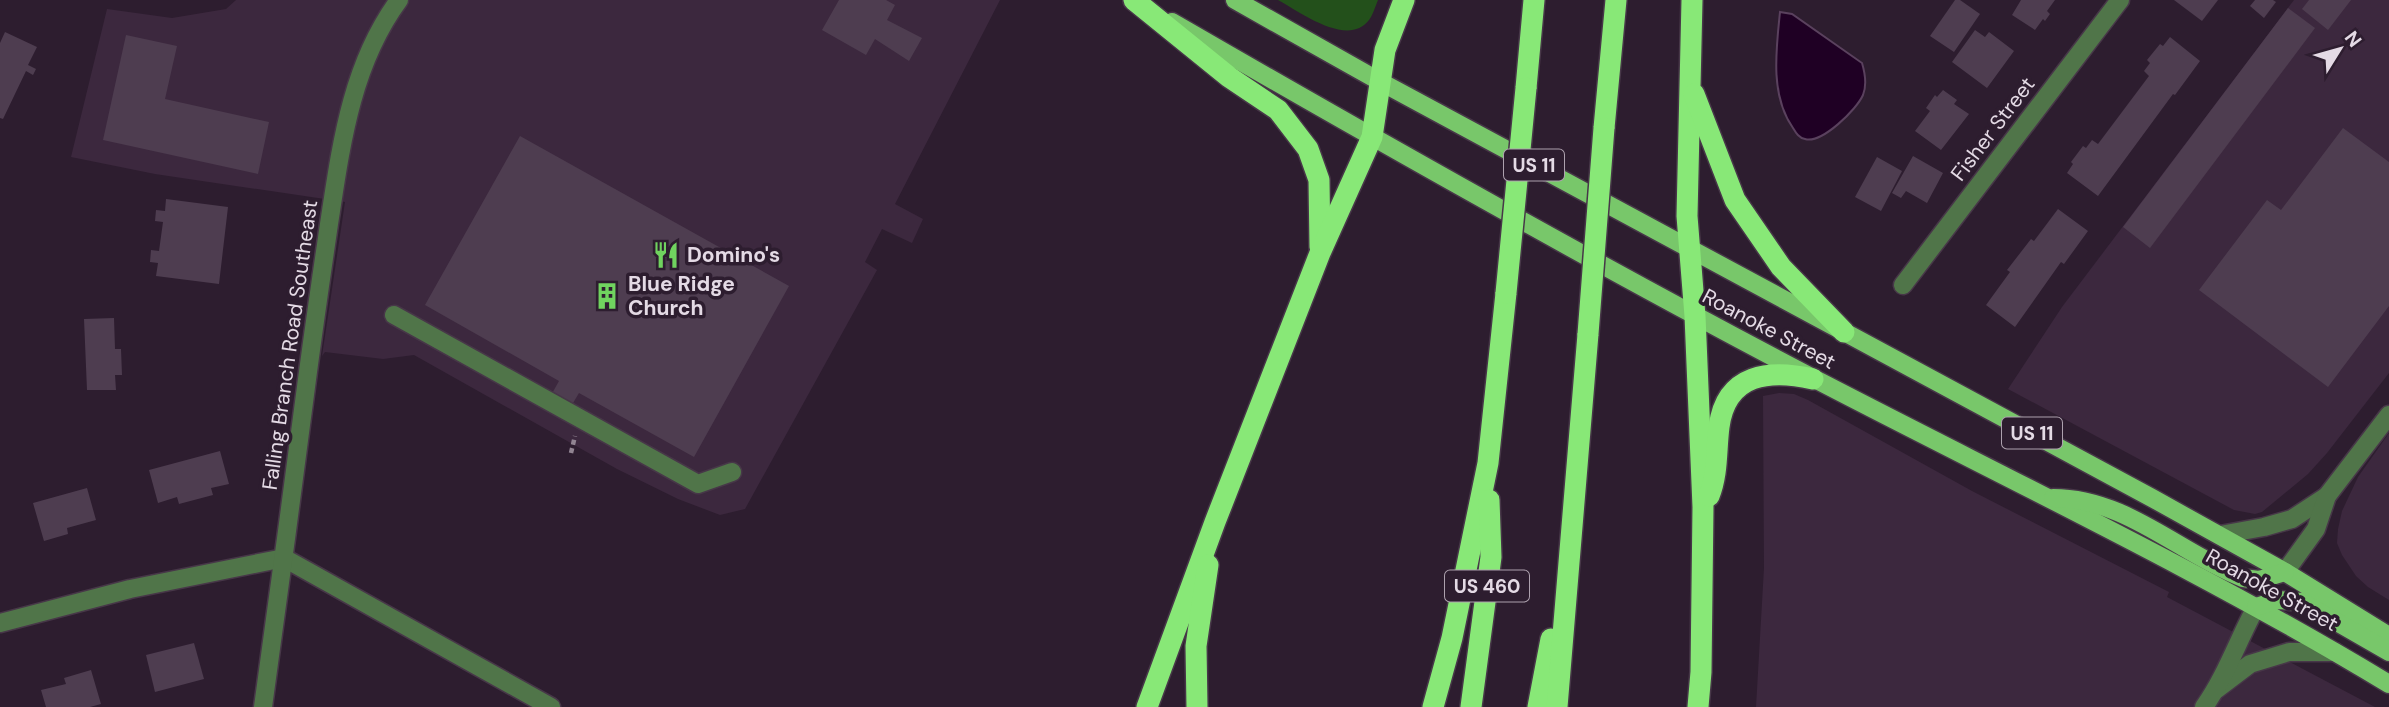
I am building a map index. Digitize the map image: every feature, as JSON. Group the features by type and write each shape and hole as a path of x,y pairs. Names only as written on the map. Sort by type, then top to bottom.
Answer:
{"highway":[{"path":"1134,0 1228,77 1278,110 1308,149 1319,180 1320,253"},
{"path":"1147,707 1215,522 1320,253 1372,138 1385,50 1404,0"},
{"name":"US 460","path":"1471,707 1491,557 1488,463 1534,0"},
{"name":"US 460","path":"1557,707 1616,0"},
{"path":"1692,0 1687,216 1695,316 1703,507 1701,672 1698,707"},
{"path":"1689,82 1735,200 1781,267 1844,332"},
{"path":"1703,507 1714,481 1721,417 1734,391 1743,383 1765,374 1780,373 1814,379"},
{"path":"1433,707 1452,638 1488,463"},
{"path":"1197,707 1196,646 1215,522"},
{"name":"US 460","path":"1538,707 1572,526"}],"main road":[{"name":"Roanoke Street","path":"1134,0 1545,236 1814,379 2050,498 2256,607 2389,684"},
{"name":"Roanoke Street","path":"1235,0 2220,535 2389,636"},
{"path":"2050,498 2077,498 2103,505 2243,578 2259,580 2285,572"},
{"path":"2256,607 2278,600 2302,602 2389,652"}],"street":[{"name":"Falling Branch Road Southeast","path":"263,707 317,299 348,113 363,64 386,18 400,0"},
{"name":"Fisher Street","path":"1903,285 2120,0"},
{"path":"394,315 698,484 732,472"},
{"path":"2285,572 2316,528 2327,496 2389,415"},
{"path":"2220,535 2291,519 2327,496"},
{"path":"0,623 130,589 284,558 551,707"},
{"path":"2204,707 2217,689 2256,607"},
{"path":"2217,689 2250,664 2289,652 2335,652"}],"shaded area":[{"path":"236,0 1000,0 895,204 923,219 912,243 882,229 865,262 877,270 745,509 720,515 678,499 617,469 414,355 383,359 325,352 322,356 345,202 155,174 71,157 107,9 172,18 226,9"},
{"path":"2294,0 2389,0 2389,373 2308,474 2262,512 2255,514 2234,510 2008,389 2062,307"},
{"path":"1780,12 1792,14 1862,63 1865,79 1863,95 1838,124 1812,139 1799,136 1781,102 1776,72"},
{"path":"1794,394 1808,400 1972,491 2169,592 2167,597 2375,707 1756,707 1764,568 1763,396"},
{"path":"2389,433 2389,600 2356,576 2337,543 2342,511 2358,477"}],"green space":[{"path":"1278,0 1378,0 1369,20 1360,28 1349,30 1324,25"}],"building":[{"path":"839,0 886,0 895,5 887,20 922,38 909,61 875,39 866,55 822,30"},
{"path":"1955,0 1960,0 1980,14 1954,52 1930,36"},
{"path":"2021,0 2055,0 2047,11 2050,14 2035,30 2012,15"},
{"path":"2174,0 2218,0 2202,21"},
{"path":"2255,0 2276,2 2264,18 2250,6"},
{"path":"2309,0 2351,0 2328,30 2302,9"},
{"path":"2288,8 2315,28 2150,248 2123,227"},
{"path":"1975,30 1985,37 1989,32 2014,51 1987,88 1952,62"},
{"path":"5,32 37,47 28,65 36,69 33,75 26,71 3,119 0,118 0,43"},
{"path":"126,35 177,46 165,99 269,122 258,174 103,140"},
{"path":"2170,37 2200,61 2098,196 2067,173 2073,164 2071,162 2083,146 2086,148 2092,140 2098,144 2149,76 2144,71 2150,63 2147,60 2160,44 2163,46"},
{"path":"1943,90 1957,100 1954,104 1969,114 1941,150 1915,131 1930,111 1926,108 1935,95 1937,97"},
{"path":"2343,128 2389,162 2389,306 2328,387 2199,290 2267,200 2281,210"},
{"name":"Blue Ridge Church","path":"520,136 789,286 694,457 579,393 570,408 550,397 559,381 425,305"},
{"path":"1913,156 1943,173 1927,203 1906,191 1901,198 1892,193"},
{"path":"1877,157 1902,171 1881,211 1855,197"},
{"path":"166,199 228,207 219,284 156,276 158,263 150,262 151,250 159,251 163,222 155,221 156,210 165,211"},
{"path":"2058,209 2088,231 2064,264 2061,262 2015,327 1986,305 2010,272 2007,270 2031,239 2034,241"},
{"path":"114,318 115,349 121,349 122,375 115,375 116,390 87,390 84,319"},
{"path":"220,451 229,484 211,488 213,495 179,504 177,497 158,503 149,470"},
{"path":"87,488 96,520 67,528 68,534 44,541 33,503"},
{"path":"194,643 204,679 155,692 146,655"},
{"path":"91,670 101,704 90,707 46,707 41,690 66,684 64,678"}],"place":[{"name":"Domino's","path":"666,255"},
{"name":"Blue Ridge Church","path":"607,296"}]}
